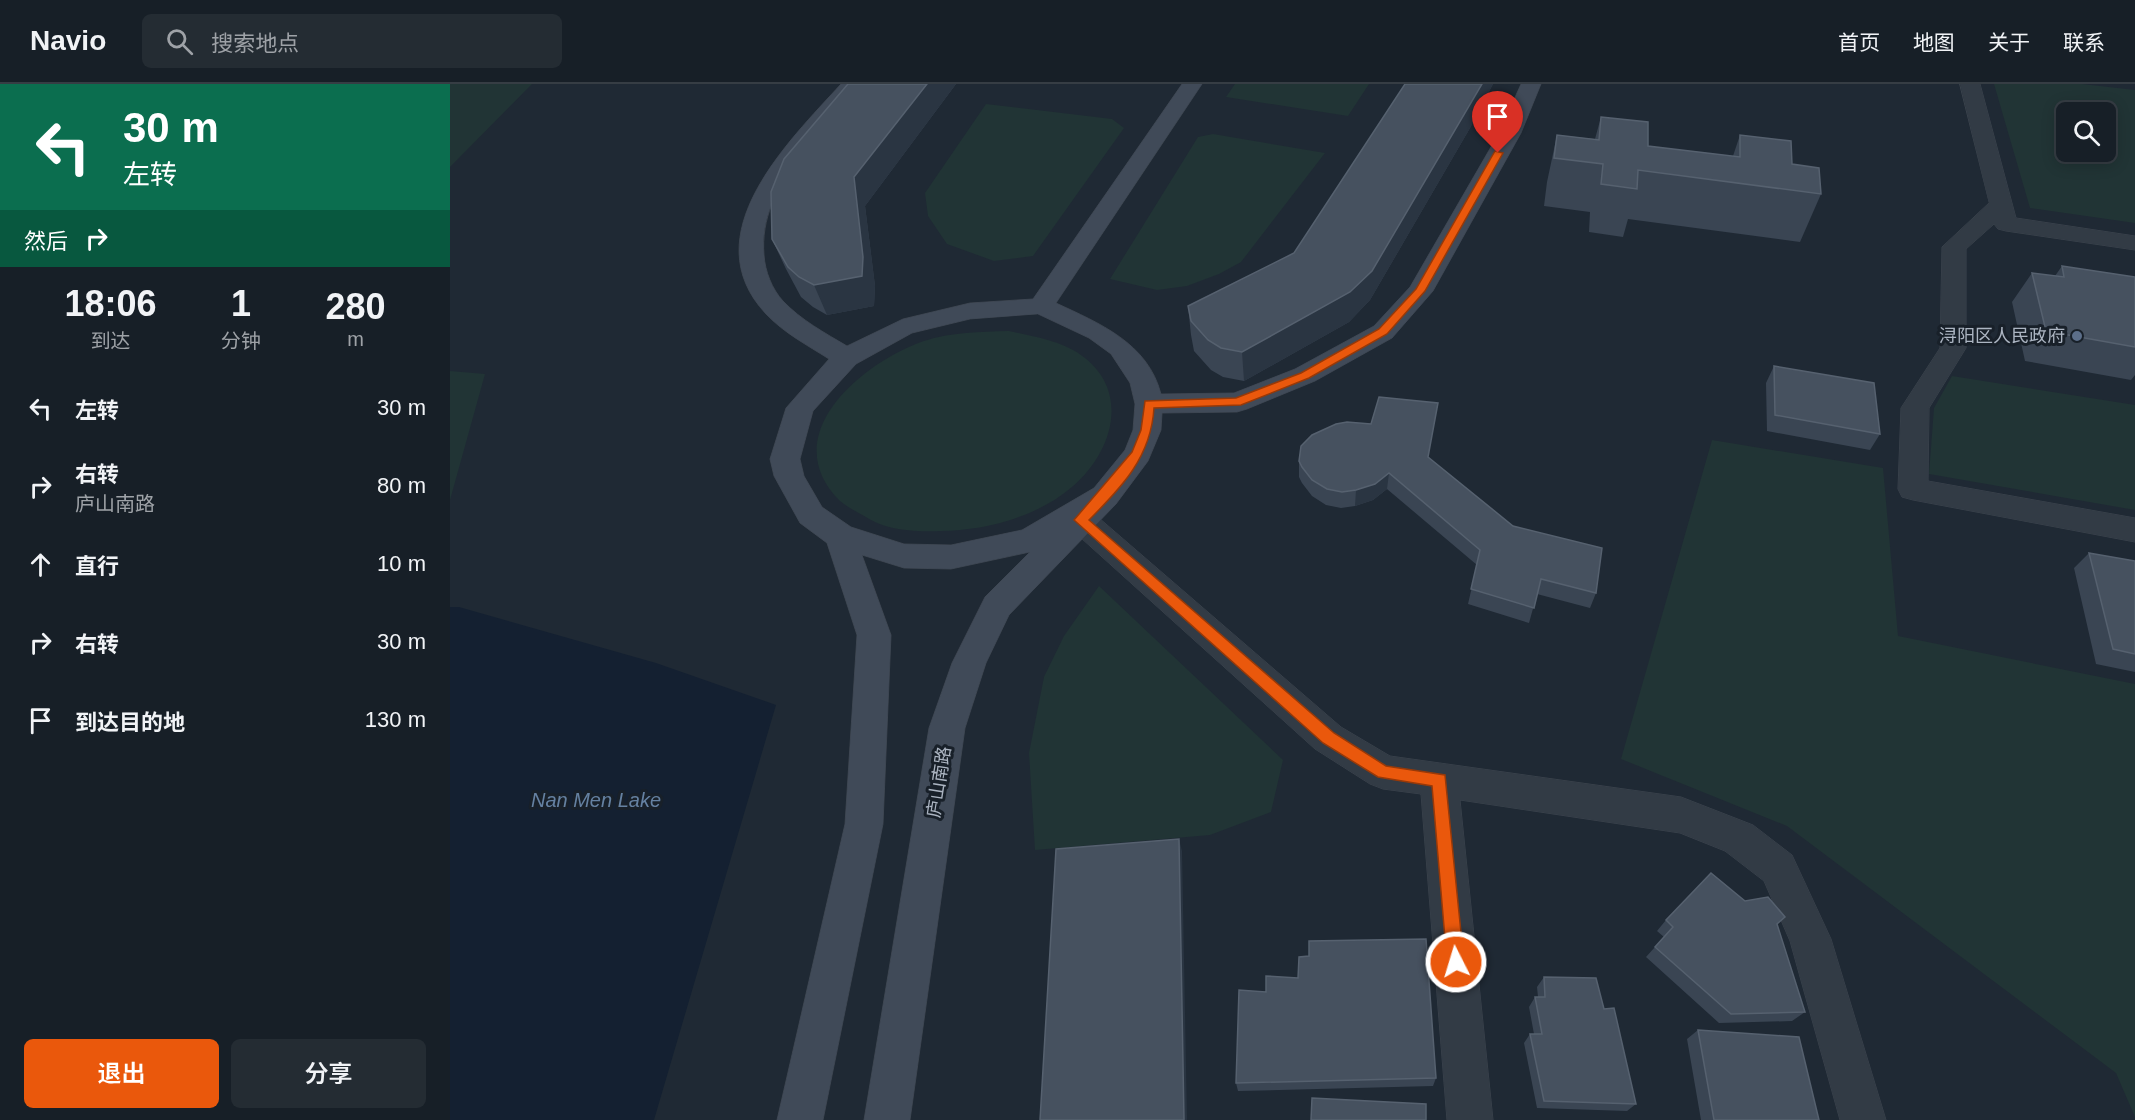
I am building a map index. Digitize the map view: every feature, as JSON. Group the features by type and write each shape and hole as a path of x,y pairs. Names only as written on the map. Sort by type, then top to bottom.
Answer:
{"main road":[{"path":"846,358 789,321 766,297 753,270 751,241 755,217 776,174 852,84"},
{"path":"1041,306 1192,84"},
{"path":"1093,508 1030,540 951,557 904,556 840,536 811,515 789,476 785,459 800,408 846,358 903,327 970,311 1041,306 1098,332 1120,348 1144,382 1149,404 1237,402 1305,375 1383,332 1420,291 1510,133 1531,84"},
{"name":"庐山南路","path":"886,1120 947,728 969,663 997,606 1093,508 1138,454 1147,430 1149,404"},
{"path":"800,1120 864,824 874,635 840,536"}],"street":[{"path":"1970,84 2006,224 2135,243"},
{"path":"2001,205 1954,247 1953,348 1916,408 1914,489 2135,530"},
{"path":"1093,508 1328,738 1383,772 1681,815 1739,838 1778,868 1810,939 1863,1120"},
{"path":"1439,780 1470,1120"}],"shaded area":[{"path":"450,84 532,84 450,167"},
{"path":"1235,84 1369,84 1348,116 1226,97"},
{"path":"1994,84 2082,84 2135,90 2135,223 2030,208"},
{"path":"986,104 1112,119 1124,128 1033,256 994,261 947,244 928,216 925,193"},
{"path":"1213,134 1325,153 1241,262 1219,274 1187,286 1157,290 1110,279 1198,137"},
{"path":"1009,331 1049,340 1077,352 1099,373 1108,389 1111,406 1110,424 1097,458 1086,474 1058,497 1027,514 993,525 958,530 896,529 871,520 840,501 822,476 817,451 821,427 834,404 853,383 900,351 924,341 955,334"},
{"path":"450,371 485,374 450,500"},
{"path":"1952,376 2135,405 2135,510 1929,474 1934,408"},
{"path":"1712,440 1883,468 1898,636 2135,684 2135,1117 2116,1073 1787,826 1621,759"},
{"path":"1099,586 1283,760 1271,812 1210,835 1035,850 1029,753 1044,677 1064,636"}],"water":[{"name":"Nan Men Lake","path":"450,607 459,607 656,663 776,705 654,1120 450,1120"}],"building":[{"path":"848,84 927,84 854,177 863,257 862,276 814,285 799,277 788,267 772,239 771,192 784,159"},
{"path":"1405,84 1482,84 1372,271 1350,292 1242,352 1221,348 1208,340 1191,321 1188,306 1294,253"},
{"path":"1601,117 1648,122 1648,146 1740,157 1740,135 1791,141 1792,164 1819,168 1821,194 1638,170 1637,189 1601,184 1603,164 1554,158 1557,135 1599,140"},
{"path":"2062,266 2135,277 2135,347 2046,331 2032,273 2064,277"},
{"path":"1774,366 1874,383 1880,434 1775,415"},
{"path":"1379,397 1438,403 1428,457 1513,526 1602,548 1596,593 1541,579 1534,608 1471,589 1480,550 1389,473 1375,484 1342,492 1327,489 1312,480 1299,461 1301,446 1312,435 1336,424 1347,422 1371,424"},
{"path":"2089,553 2135,561 2135,654 2113,649"},
{"path":"1179,839 1184,1120 1040,1120 1056,849"},
{"path":"1711,873 1745,901 1768,897 1785,917 1777,924 1805,1012 1731,1014 1655,947 1673,927 1666,920"},
{"path":"1426,939 1436,1078 1236,1083 1239,990 1266,992 1266,976 1298,978 1299,957 1309,956 1309,941"},
{"path":"1544,977 1596,978 1604,1009 1614,1008 1636,1104 1544,1101 1530,1034 1542,1034 1535,997 1545,997"},
{"path":"1698,1030 1799,1037 1819,1120 1714,1120"},
{"path":"1312,1098 1426,1104 1426,1120 1311,1120"}],"place":[{"name":"浔阳区人民政府","path":"2077,336"}],"route":[{"path":"1456,962 1439,780 1383,772 1328,738 1081,520 1105,496 1138,454 1147,430 1149,404 1237,402 1305,375 1383,332 1420,291 1498,153"}]}
